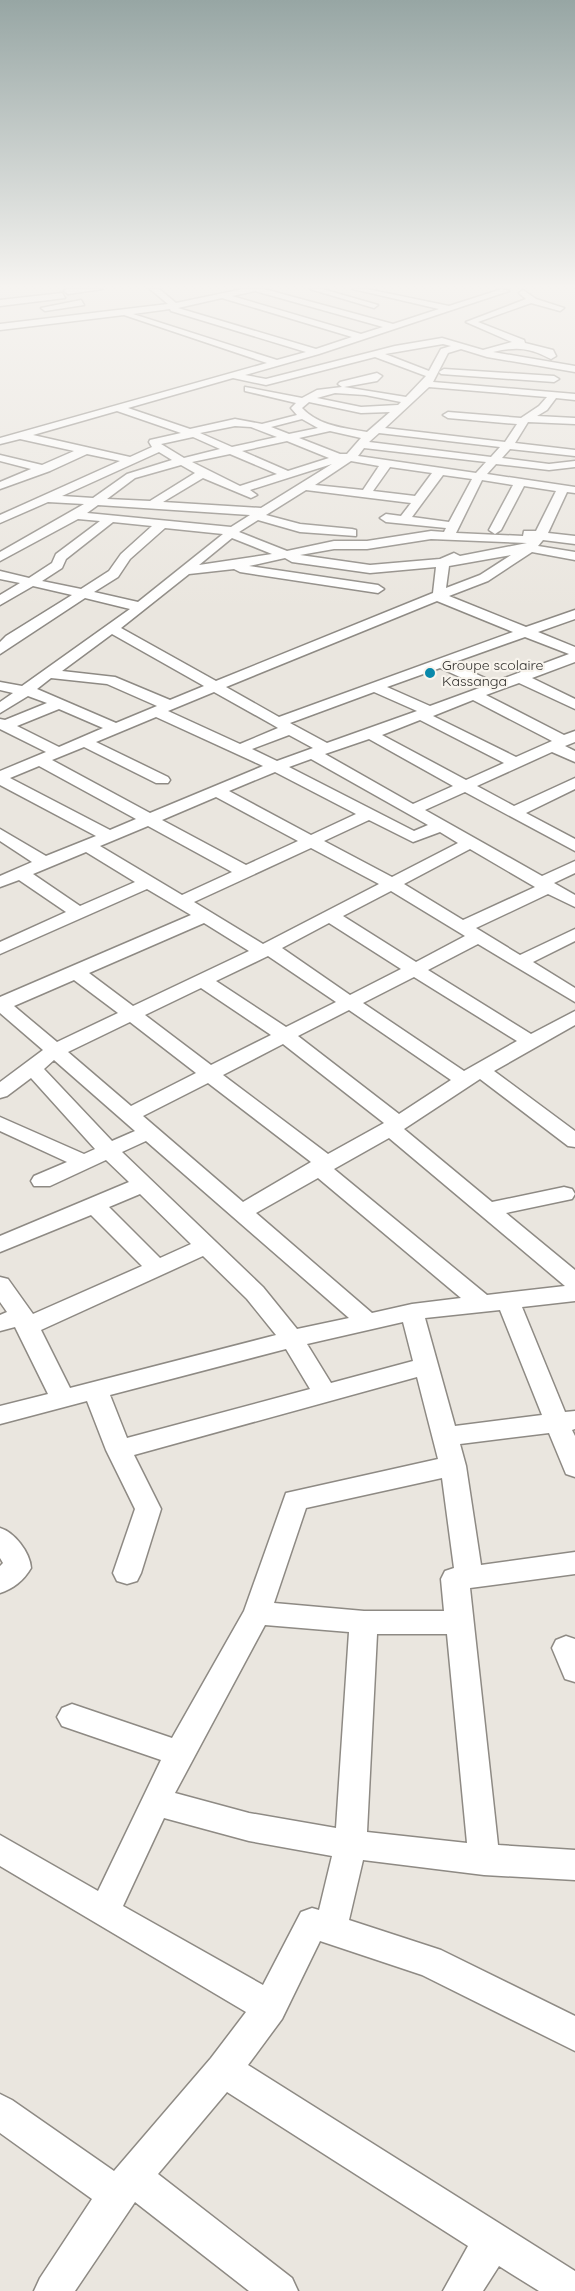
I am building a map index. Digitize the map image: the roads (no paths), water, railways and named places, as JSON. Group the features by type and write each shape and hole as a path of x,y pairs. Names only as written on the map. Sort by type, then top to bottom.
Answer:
{"street":[{"path":"0,441 159,396"},
{"path":"286,396 305,400 365,405 404,405"},
{"path":"312,396 297,408 303,416 330,428 494,461 549,467 575,464"},
{"path":"369,396 404,405"},
{"path":"0,709 141,607 231,532 351,458 368,437 413,396"},
{"path":"437,425 465,396"},
{"path":"450,530 478,477 508,445 524,420 545,407 555,396"},
{"path":"365,405 390,417"},
{"path":"520,406 575,407"},
{"path":"118,408 192,433 286,474"},
{"path":"261,427 303,416"},
{"path":"133,522 149,505 180,484 206,474 262,465 368,437 437,425 524,420 575,421"},
{"path":"1,780 58,752 213,686 484,578 535,541 569,489 337,457 249,424 222,424 153,442 159,448 206,474 273,505"},
{"path":"437,425 508,445 575,453"},
{"path":"0,557 97,502 131,476 157,467 330,428"},
{"path":"21,435 157,467"},
{"path":"0,459 48,441"},
{"path":"558,451 569,441 575,442"},
{"path":"0,519 159,448"},
{"path":"0,486 86,450"},
{"path":"239,490 337,457"},
{"path":"0,459 87,479"},
{"path":"361,496 386,464"},
{"path":"404,520 439,472"},
{"path":"541,486 575,475"},
{"path":"495,530 520,483"},
{"path":"307,487 361,496 417,500"},
{"path":"45,498 258,514 300,528 388,537 396,541"},
{"path":"0,504 17,510 70,517 231,532 287,556 370,569 442,563 535,541"},
{"path":"386,518 450,530 535,541 575,540"},
{"path":"0,601 58,565 60,558 109,520"},
{"path":"0,650 5,638 114,574 124,557 161,525"},
{"path":"442,563 453,558 458,548 450,530"},
{"path":"187,570 228,566 341,544 367,545 396,541 450,530 495,530 535,541 575,556"},
{"path":"287,556 301,578"},
{"path":"439,597 442,563"},
{"path":"228,566 378,589"},
{"path":"0,575 141,607"},
{"path":"439,597 525,632 573,658"},
{"path":"240,749 284,725 374,687 575,614"},
{"path":"111,628 284,725 319,751 412,810 575,902"},
{"path":"0,882 276,766 425,714 573,658"},
{"path":"440,663 495,688"},
{"path":"49,674 110,680 413,837 441,826"},
{"path":"520,678 575,705"},
{"path":"0,686 26,691 60,703 115,728"},
{"path":"374,687 514,762"},
{"path":"474,695 564,741 575,757"},
{"path":"3,724 60,703"},
{"path":"3,724 58,752"},
{"path":"370,734 575,846"},
{"path":"83,741 162,780"},
{"path":"412,810 464,784 564,741"},
{"path":"40,760 245,872"},
{"path":"1,780 109,836"},
{"path":"512,813 575,783"},
{"path":"216,791 392,884 575,996"},
{"path":"180,902 369,814"},
{"path":"0,834 45,863"},
{"path":"0,1092 53,1052 266,950 470,843"},
{"path":"86,845 180,902 266,950 472,1075 575,1141"},
{"path":"129,1114 414,969 575,866"},
{"path":"20,873 79,913"},
{"path":"0,949 148,882"},
{"path":"205,916 0,1004 368,1322"},
{"path":"330,916 531,1042"},
{"path":"520,962 575,934"},
{"path":"76,972 210,1074 322,1165 481,1304"},
{"path":"202,980 285,1035 394,1126 486,1210 575,1282"},
{"path":"241,1212 394,1126 472,1075 575,1017"},
{"path":"32,1068 108,1150 255,1293 292,1339 325,1393"},
{"path":"0,1123 83,1161"},
{"path":"42,1181 149,1132"},
{"path":"0,1245 144,1184"},
{"path":"486,1210 564,1194"},
{"path":"94,1206 158,1269"},
{"path":"17,1322 158,1269 208,1245"},
{"path":"0,1285 17,1322 62,1397"},
{"path":"0,1414 292,1339 412,1312 575,1293"},
{"path":"508,1301 566,1421 575,1467"},
{"path":"412,1312 453,1466 469,1577"},
{"path":"119,1450 426,1366"},
{"path":"95,1389 119,1450 148,1509 127,1573"},
{"path":"445,1437 566,1421"},
{"path":"104,1912 178,1753 257,1613 295,1500 453,1466"},
{"path":"0,1538 17,1561 17,1568 0,1582"},
{"path":"484,1860 454,1579 575,1563"},
{"path":"257,1613 364,1622 459,1623"},
{"path":"331,1929 351,1843 364,1622"},
{"path":"72,1717 178,1753"},
{"path":"156,1802 249,1827 351,1843 484,1860 575,1865"},
{"path":"0,1849 104,1912 270,2007"},
{"path":"53,2291 125,2186 223,2070 270,2007 312,1923 429,1961 575,2034"},
{"path":"223,2070 573,2291"},
{"path":"0,2112 125,2186 279,2291"},
{"path":"462,2291 493,2240"}],"place":[{"name":"Groupe scolaire Kassanga","path":"430,673"}]}
